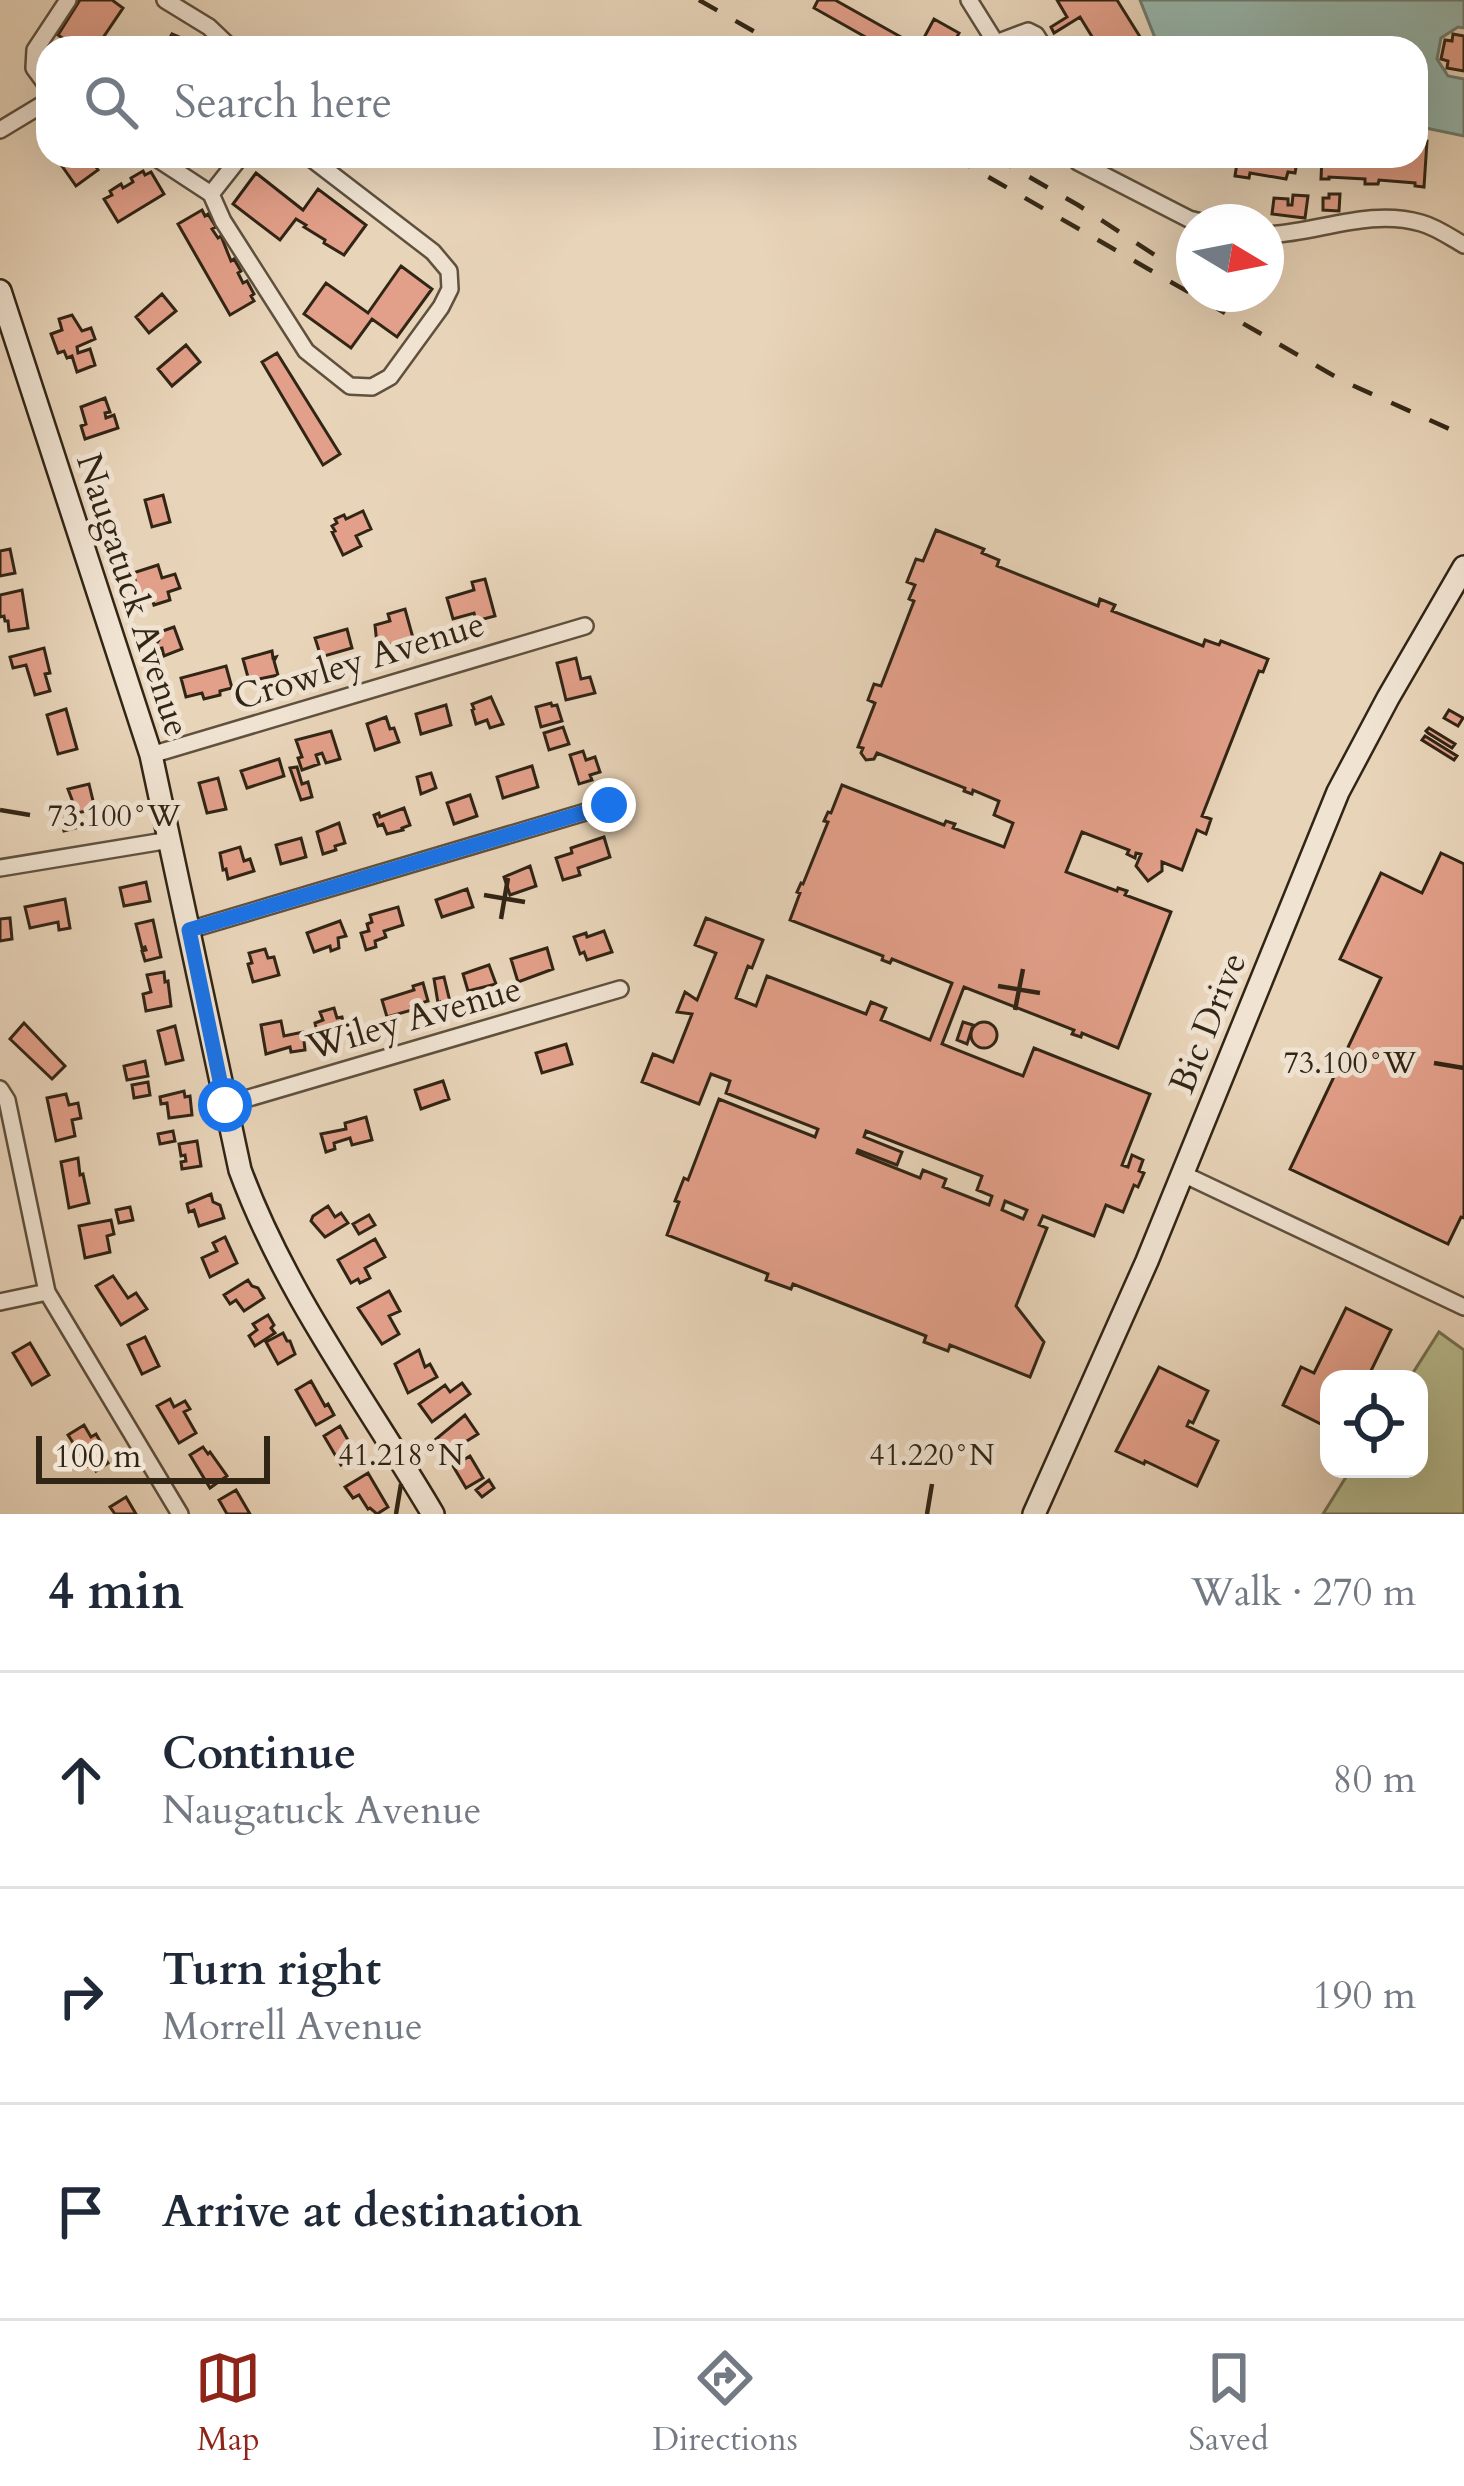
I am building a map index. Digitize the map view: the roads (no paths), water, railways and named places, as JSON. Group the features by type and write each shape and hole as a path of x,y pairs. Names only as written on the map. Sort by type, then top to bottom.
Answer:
{"main road":[{"name":"Naugatuck Avenue","path":"0,291 151,755 240,1170 271,1243 433,1514"},
{"name":"Bic Drive","path":"1034,1514 1183,1174 1338,792 1464,567"}],"street":[{"path":"44,36 68,0"},
{"path":"165,0 218,36"},
{"path":"969,0 992,36"},
{"path":"0,130 36,108"},
{"path":"171,168 211,194 223,221 306,351 350,386 363,388 390,377 442,307 450,289 448,272 433,252 324,168"},
{"path":"211,194 232,168"},
{"path":"1089,168 1176,212"},
{"path":"1284,234 1388,218 1422,223 1464,245"},
{"name":"Crowley Avenue","path":"151,755 585,626"},
{"path":"189,930 609,805"},
{"path":"0,868 170,840"},
{"name":"Wiley Avenue","path":"225,1105 620,988"},
{"path":"0,1089 7,1100 47,1292 180,1514"},
{"path":"1183,1174 1464,1307"},
{"path":"0,1301 47,1292"}],"water":[{"path":"1140,0 1464,0 1464,28 1441,38 1437,59 1448,76 1464,79 1464,136 1428,128 1428,36 1154,36"}],"railway":[{"path":"699,0 762,36"},
{"path":"973,168 1343,381 1454,431"},
{"path":"1014,168 1164,261"}]}
